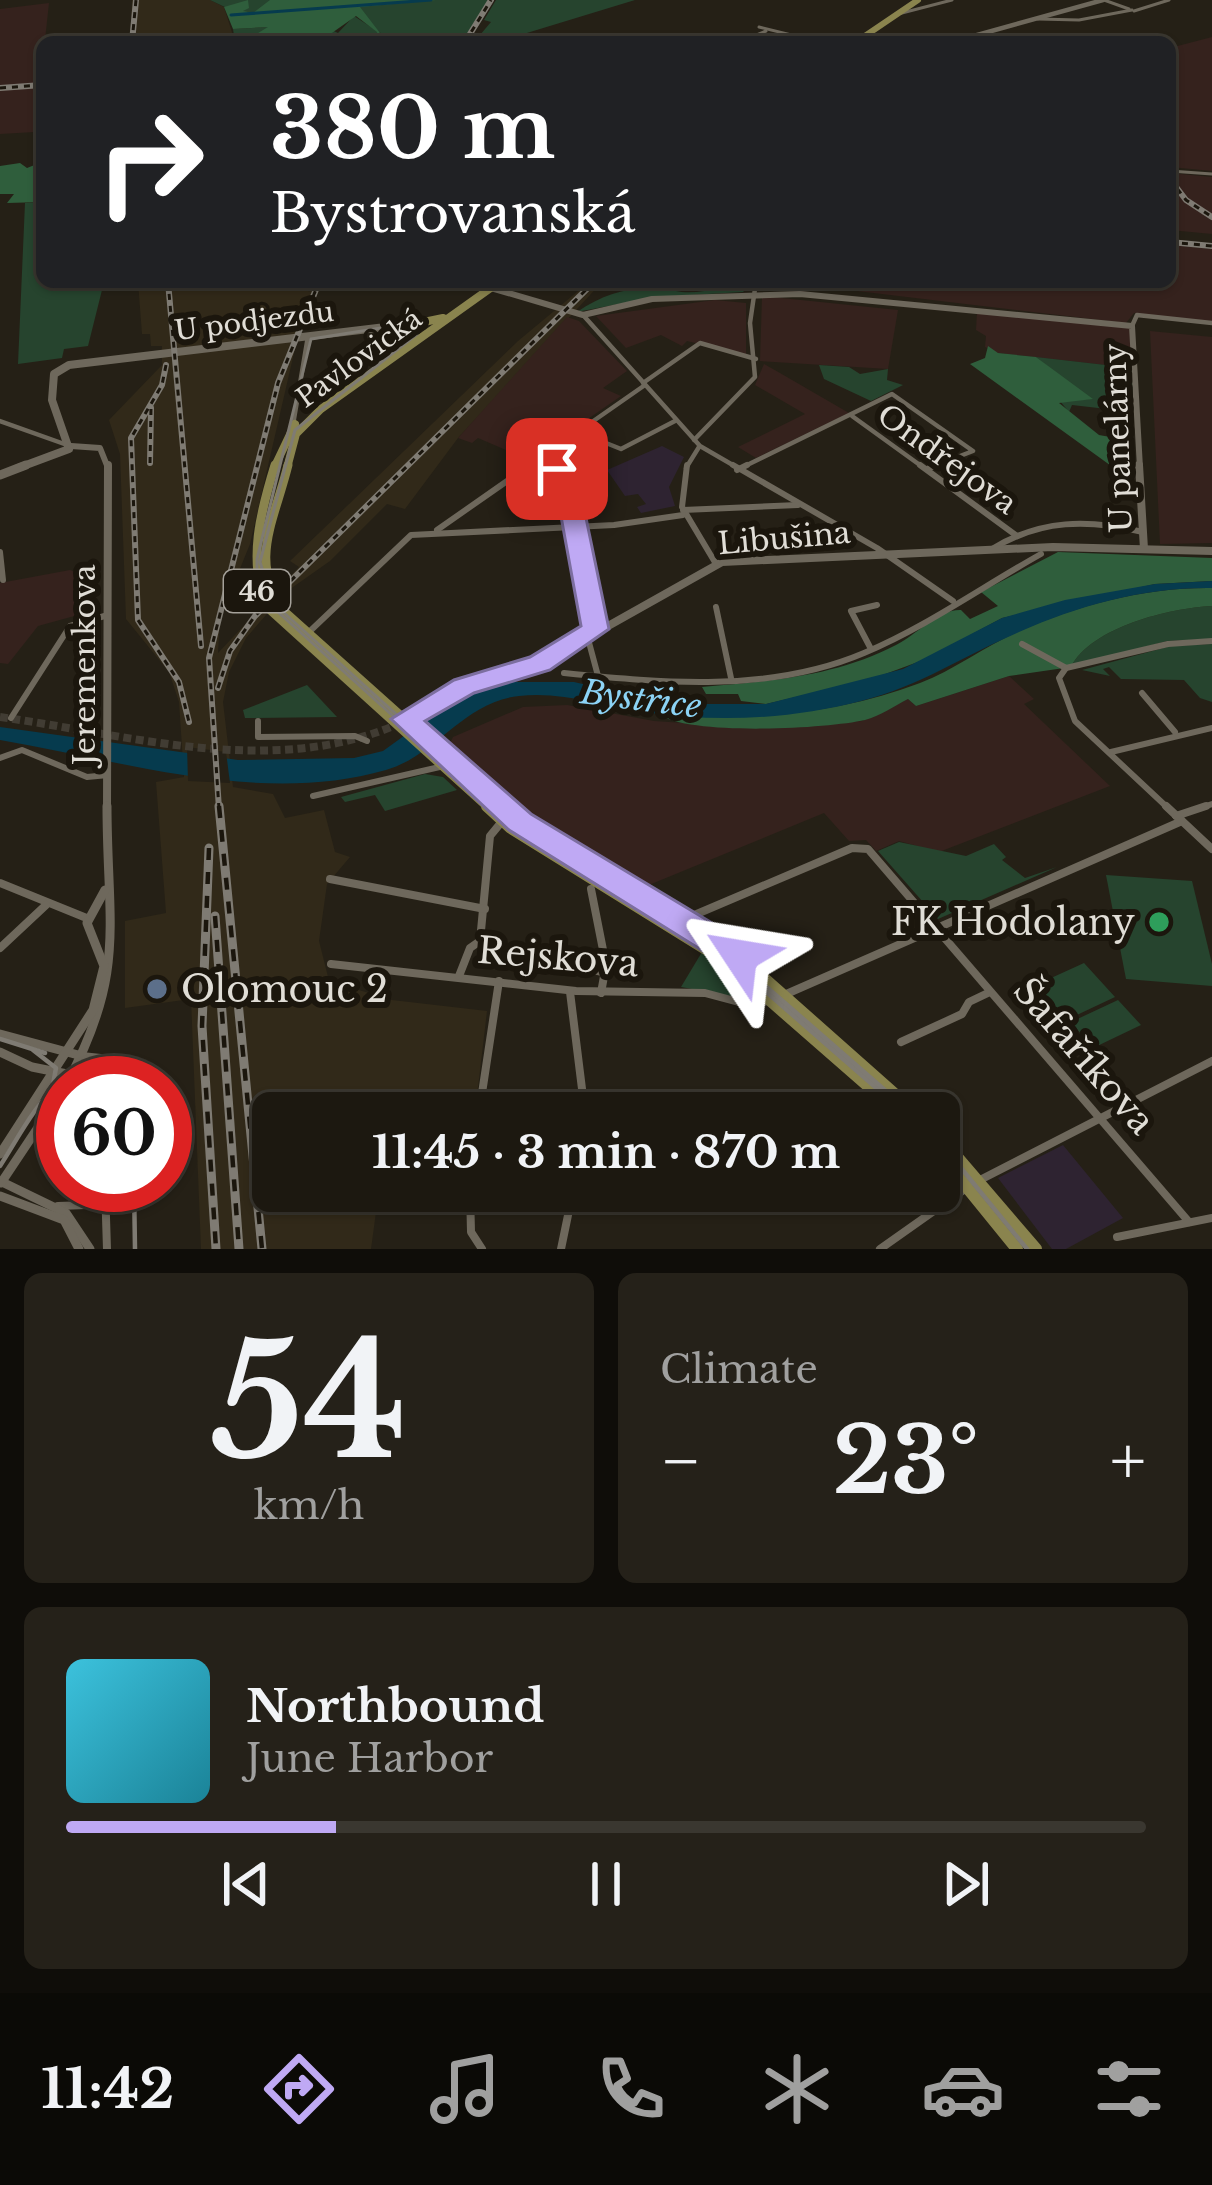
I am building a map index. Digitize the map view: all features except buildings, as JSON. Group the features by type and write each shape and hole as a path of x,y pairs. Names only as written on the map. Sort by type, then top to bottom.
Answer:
{"main road":[{"path":"863,36 918,0"},
{"name":"Pavlovická","path":"298,426 490,288"},
{"name":"U podjezdu","path":"71,446 52,400 54,374 76,364 421,323 453,313"},
{"path":"414,340 421,323"},
{"name":"Pavlovická","path":"298,426 395,349 414,340"},
{"name":"46","path":"298,426 279,457 253,571 261,599 506,817"},
{"path":"0,477 60,457 71,446"},
{"path":"506,817 718,940 877,1092"},
{"path":"779,997 891,1092"},
{"path":"960,1164 1017,1249"},
{"path":"960,1171 1036,1249"}],"street":[{"path":"898,14 952,0"},
{"path":"974,36 1103,0 1133,11"},
{"path":"1038,19 1079,20 1166,0"},
{"path":"759,27 795,36"},
{"path":"755,36 770,30"},
{"path":"1176,172 1212,175"},
{"path":"490,288 583,315 697,443 884,554 953,601"},
{"path":"716,564 682,512 679,478 697,443 756,374 750,322 755,288"},
{"name":"U panelárny","path":"583,315 637,301 754,294 863,297 1132,326 1136,331 1144,549"},
{"name":"U panelárny","path":"1132,326 1137,315 1212,323"},
{"path":"298,426 308,336"},
{"path":"435,532 700,344 756,358"},
{"path":"737,470 892,394 973,452 927,470"},
{"name":"Ondřejova","path":"852,416 1017,536"},
{"path":"576,431 621,449 676,420"},
{"path":"0,421 71,446"},
{"name":"Jeremenkova","path":"71,446 97,447 108,457 106,885 110,918 106,1000 82,1055"},
{"path":"537,459 563,476 598,676"},
{"path":"303,635 401,541 435,532 574,527 682,512 798,505"},
{"name":"Libušina","path":"992,550 1017,536 1075,519 1142,532"},
{"name":"Libušina","path":"405,723 464,686 534,667 716,564 992,550 1212,550"},
{"path":"0,552 1,580 14,578"},
{"path":"564,673 731,678 819,666 871,649 1041,554"},
{"path":"871,649 851,611 877,605"},
{"path":"716,607 731,678"},
{"path":"11,718 70,626 108,615"},
{"path":"1212,641 1168,644 1066,668 1059,678 1067,710 1212,849"},
{"path":"1022,644 1066,668"},
{"path":"1142,693 1176,734"},
{"path":"258,721 258,737 356,736 368,741"},
{"path":"1109,753 1212,728"},
{"path":"1,757 11,751 87,777 107,772"},
{"path":"313,796 442,760"},
{"path":"779,997 1212,804"},
{"path":"459,976 470,948 480,941 490,836 506,817"},
{"name":"Šafaříkova","path":"692,916 854,847 869,850 1189,1222"},
{"path":"330,879 485,909"},
{"path":"0,883 92,921 110,918"},
{"path":"67,1054 99,998 101,956 92,921 106,885"},
{"path":"591,889 606,964 601,993"},
{"path":"0,948 46,905"},
{"path":"92,921 110,918"},
{"path":"480,941 601,972"},
{"name":"Rejskova","path":"331,964 570,991 705,993 750,1005 779,997"},
{"path":"482,1092 499,980"},
{"path":"570,991 583,1092"},
{"path":"902,1042 962,1014 969,1003 992,991"},
{"path":"0,1034 88,1056"},
{"path":"0,1052 36,1064"},
{"path":"880,1249 974,1183 1212,1061"},
{"path":"0,1154 36,1100"},
{"name":"Jeremenkova","path":"1,1186 36,1131"},
{"path":"1,1186 36,1199"},
{"path":"1,1186 64,1220 79,1249"},
{"path":"62,1212 79,1225 90,1249"},
{"path":"106,1212 107,1249"},
{"path":"473,1212 478,1245"},
{"path":"561,1249 569,1212"},
{"path":"1118,1237 1212,1218"}],"shaded area":[{"path":"132,0 210,0 224,7 233,36 130,36"},
{"path":"49,3 45,36 36,36 35,132 0,134 0,9"},
{"path":"1212,37 1212,171 1176,168 1176,46"},
{"path":"1176,174 1212,177 1212,234 1176,231"},
{"path":"1176,246 1212,249 1212,322 1134,313 1126,323 832,288 1176,288"},
{"path":"138,288 308,288 309,292 320,288 297,340 250,544 220,618 218,653 299,567 290,561 518,341 582,288 596,288 458,438 405,509 387,504 330,561 286,592 246,638 229,672 223,702 233,787 273,794 285,818 324,810 335,852 350,857 327,884 319,941 329,981 392,1000 487,1011 477,1092 252,1092 252,1212 376,1212 371,1249 201,1249 191,999 125,1008 125,921 166,913 156,782 184,777 179,702 169,672 126,619 120,454 109,420 162,365 162,346 151,346 150,334 142,334"},
{"path":"764,288 811,288 802,293"},
{"path":"762,296 898,310 888,369 760,361"},
{"path":"715,300 746,303 746,355 687,341 682,346 661,335 626,348 596,316"},
{"path":"977,312 1130,328 1132,368 998,353 985,347 986,336 976,330"},
{"path":"567,317 579,321 627,371 603,388 621,396 529,460 478,438 472,443 458,438"},
{"path":"1150,331 1212,337 1212,543 1160,544"},
{"path":"764,364 849,413 756,458 738,447 805,414 755,385"},
{"path":"662,446 684,457 669,487 675,506 641,513 637,507 646,504 638,494 625,496 607,470"},
{"path":"70,570 85,576 89,612 38,626 8,664 0,663 0,583"},
{"path":"1009,676 1034,699 1024,704 1110,786 939,852 899,841 876,851 866,840 849,841 824,813 644,887 524,815 447,749 453,737 523,707 567,705 654,721 742,727 862,721 908,699 916,706"},
{"path":"1063,1145 1123,1218 1066,1249 1052,1249 998,1178"},
{"path":"376,1212 463,1212 463,1215"}],"green space":[{"path":"210,0 270,0 338,33 354,16 377,31 359,7 381,0 488,0 466,36 386,36 379,32 378,36 234,36 233,29 267,27"},
{"path":"248,0 249,8 243,11 253,13 270,0 436,0 360,7 386,36 378,36 356,16 328,36 253,36 268,27 233,29 224,7"},
{"path":"496,0 635,0 517,36 480,35 491,22 484,20"},
{"path":"20,163 27,168 36,164 36,202 7,203 14,194 0,194 0,166"},
{"path":"36,202 36,288 102,288 88,346 64,349 62,358 18,364 25,203"},
{"path":"747,288 655,297 577,312 625,291"},
{"path":"988,346 998,353 1036,357 1093,399 1059,403 1099,435 1133,441 1132,481 970,364 985,358"},
{"path":"1036,357 1132,368 1133,412 1072,405 1069,412 1060,401 1089,399"},
{"path":"819,365 849,367 860,374 888,369 887,380 903,385 871,401 824,379"},
{"path":"1058,552 1212,558 1212,581 1155,584 1002,618 926,659 869,680 766,704 741,701 738,694 706,694 702,687 777,680 873,656 944,614 961,610 970,619 998,606 981,592"},
{"path":"1212,588 1212,606 1133,622 1096,641 1071,667 1009,676 916,706 908,699 865,720 790,728 727,728 674,721 658,714 758,716 856,702 933,678 1005,638 1064,614 1137,594"},
{"path":"1212,606 1212,639 1167,641 1071,667 1096,641 1133,622"},
{"path":"1212,644 1212,702 1200,698 1184,680 1121,679 1109,667 1103,669 1110,676 1082,670 1171,646"},
{"path":"307,685 337,717 245,718 243,710"},
{"path":"425,774 443,777 457,790 385,811 375,795 345,802 341,797"},
{"path":"899,842 966,856 994,844 1006,857 1002,860 1025,878 1057,867 938,919 878,851"},
{"name":"FK Hodolany","path":"1106,875 1192,881 1212,964 1212,986 1126,979"},
{"path":"702,952 757,1001 681,987"},
{"path":"1084,963 1115,997 1062,1022 1086,1049 1069,1057 1014,995"},
{"path":"1118,1000 1141,1025 1093,1048 1071,1022"}],"water":[{"name":"Bystřice","path":"1212,581 1212,588 1138,594 1065,614 903,687 808,712 699,717 551,696 499,700 404,763 338,780 241,782 0,740 0,727 238,760 354,758 383,751 455,699 503,682 574,682 670,704 766,704 903,669 1002,618 1065,600 1155,584"}],"pier":[{"path":"187,747 226,752 230,783 188,781"}],"waterway":[{"path":"231,15 431,0"}],"tunnel":[{"path":"0,717 200,748 250,751 348,741 396,725"}],"tram line":[{"path":"494,808 268,603 257,580 257,559 311,339 394,326 417,334 295,430 260,562 272,602 499,807"},
{"path":"499,807 730,955 887,1092"},
{"path":"494,808 725,956 881,1092"},
{"path":"0,1039 45,1053"},
{"path":"33,1050 41,1056"},
{"path":"0,1166 36,1110"},
{"path":"960,1167 1027,1249"},
{"path":"134,1212 135,1249"}],"railway":[{"path":"133,36 136,0"},
{"path":"469,36 491,0"},
{"path":"0,88 36,85"},
{"path":"1176,187 1186,200 1212,217"},
{"path":"1176,243 1212,246"},
{"path":"169,288 201,646"},
{"path":"219,809 209,658 278,383 317,288"},
{"path":"218,688 230,651 255,616 588,288"},
{"path":"247,333 251,330"},
{"path":"166,365 162,385 131,438 138,620 179,682 189,722"},
{"path":"150,463 151,408"},
{"path":"219,806 262,1249"},
{"path":"209,848 202,1026 216,1249"},
{"path":"215,916 239,1249"}],"place":[{"name":"FK Hodolany","path":"1159,922"},
{"name":"Olomouc 2","path":"157,989"}],"route":[{"path":"557,469 568,489 596,629 540,664 464,686 405,719 520,822 740,956"}]}
